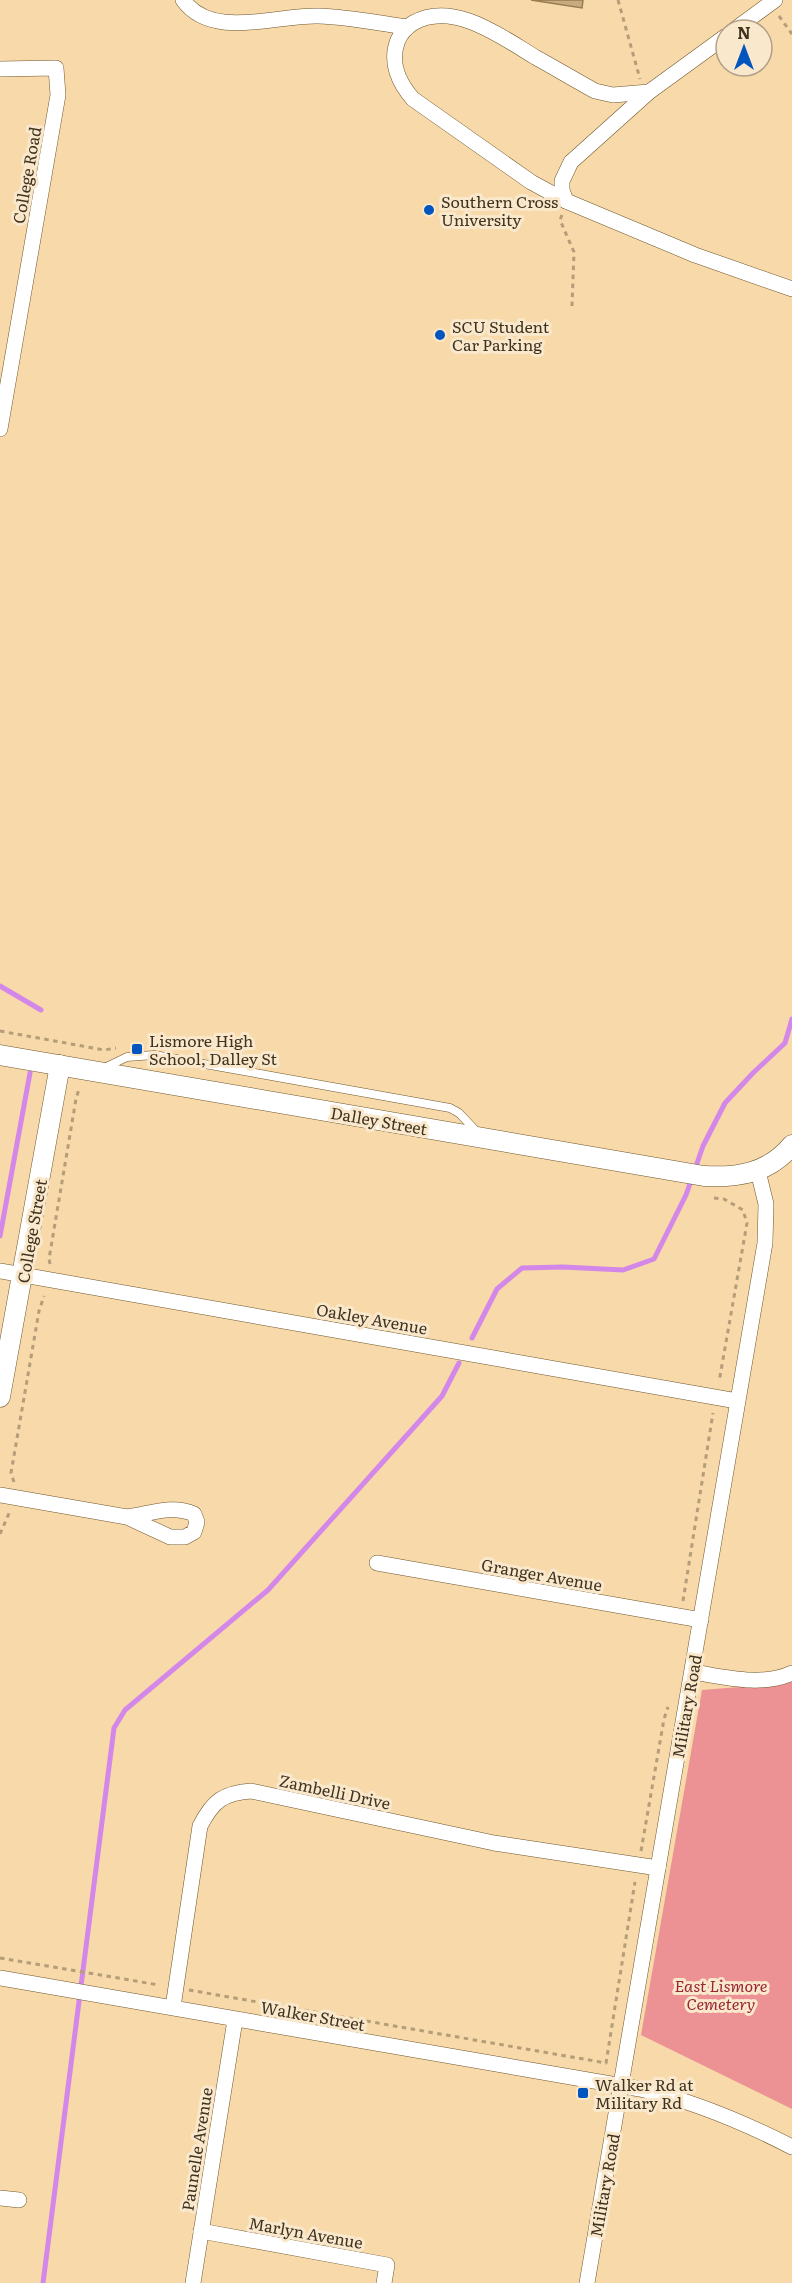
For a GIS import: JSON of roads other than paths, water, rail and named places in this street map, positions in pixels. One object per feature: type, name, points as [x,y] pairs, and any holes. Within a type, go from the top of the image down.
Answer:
[{"type":"street","points":[[183,0],[208,19],[237,23],[316,16],[406,27]]},
{"type":"street","points":[[750,18],[775,0]]},
{"type":"street","points":[[649,92],[613,95],[596,91],[489,29],[471,22],[434,15],[420,19],[406,27],[398,39],[395,54],[401,85],[412,99],[531,182],[566,201],[695,255],[792,289]]},
{"type":"street","points":[[566,201],[562,181],[571,162],[649,92],[714,45]]},
{"type":"street","name":"College Road","points":[[0,69],[56,68],[57,95],[6,358],[0,429]]},
{"type":"street","name":"Dalley Street","points":[[0,1055],[704,1176],[741,1175],[758,1171]]},
{"type":"street","name":"College Street","points":[[0,1397],[60,1065]]},
{"type":"street","points":[[758,1171],[772,1164],[792,1145]]},
{"type":"street","name":"Military Road","points":[[587,2283],[765,1243],[766,1204],[758,1171]]},
{"type":"street","name":"Oakley Avenue","points":[[0,1272],[737,1401]]},
{"type":"street","points":[[0,1495],[127,1517]]},
{"type":"street","name":"Granger Avenue","points":[[377,1563],[701,1620]]},
{"type":"street","points":[[693,1672],[749,1680],[768,1679],[792,1673]]},
{"type":"street","name":"Zambelli Drive","points":[[172,2007],[200,1826],[209,1809],[221,1798],[235,1792],[251,1791],[494,1843],[658,1868]]},
{"type":"street","name":"Walker Street","points":[[0,1978],[664,2094],[724,2115],[792,2147]]},
{"type":"street","name":"Paunelle Avenue","points":[[193,2283],[235,2020]]},
{"type":"street","points":[[0,2198],[19,2200]]},
{"type":"street","name":"Marlyn Avenue","points":[[201,2231],[387,2265],[384,2283]]},
{"type":"waterway","points":[[0,986],[41,1010]]},
{"type":"waterway","points":[[472,1338],[497,1289],[522,1268],[563,1267],[623,1270],[654,1259],[686,1195],[703,1146],[725,1103],[785,1043],[792,1019]]},
{"type":"waterway","points":[[0,1236],[30,1073]]},
{"type":"waterway","points":[[43,2283],[114,1728],[125,1710],[268,1590],[442,1396],[459,1363]]},
{"type":"place","name":"Southern Cross University","points":[[429,210]]},
{"type":"place","name":"SCU Student Car Parking","points":[[440,335]]},
{"type":"place","name":"Lismore High School, Dalley St","points":[[137,1049]]},
{"type":"place","name":"Walker Rd at Military Rd","points":[[583,2093]]},
{"type":"park label","name":"East Lismore Cemetery","points":[[721,1994]]}]
